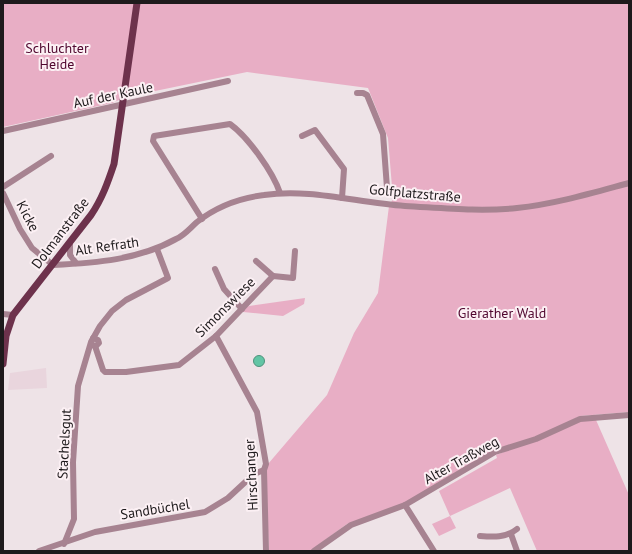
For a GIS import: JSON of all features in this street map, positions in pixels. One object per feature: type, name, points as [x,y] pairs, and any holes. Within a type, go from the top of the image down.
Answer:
[{"type":"main road","name":"Dolmanstraße","points":[[3,364],[6,336],[13,315],[96,209],[108,183],[114,164],[137,3]]},
{"type":"street","name":"Auf der Kaule","points":[[3,131],[228,81]]},
{"type":"street","points":[[357,93],[363,93],[367,96],[383,134],[387,188]]},
{"type":"street","points":[[202,218],[153,140],[154,136],[230,124],[252,147],[276,180],[280,193]]},
{"type":"street","points":[[302,136],[315,130],[342,165],[345,173],[342,198]]},
{"type":"street","points":[[3,187],[51,156]]},
{"type":"street","name":"Golfplatzstraße","points":[[202,218],[228,204],[249,198],[280,193],[342,198],[404,206],[502,209],[556,202],[629,183]]},
{"type":"street","name":"Kicke","points":[[3,193],[22,232],[32,248],[53,265]]},
{"type":"street","name":"Alt Refrath","points":[[53,265],[131,257],[157,249],[178,238],[202,218]]},
{"type":"street","points":[[70,243],[70,255],[76,263]]},
{"type":"street","name":"Stachelsgut","points":[[64,544],[74,519],[73,462],[78,386],[93,345],[93,338],[112,311],[126,300],[168,278],[157,249]]},
{"type":"street","name":"Simonswiese","points":[[256,261],[273,276],[293,278],[295,251]]},
{"type":"street","points":[[215,268],[224,289],[242,309]]},
{"type":"street","name":"Simonswiese","points":[[93,345],[102,370],[105,372],[126,372],[179,365],[216,336],[273,276]]},
{"type":"street","points":[[3,314],[13,315]]},
{"type":"street","name":"Hirschanger","points":[[216,336],[257,412],[265,456],[266,551]]},
{"type":"street","name":"Alter Traßweg","points":[[314,551],[351,525],[405,505],[495,452],[543,436],[580,419],[629,414]]},
{"type":"street","name":"Sandbüchel","points":[[39,551],[54,549],[96,532],[205,512],[228,498],[254,474],[264,470]]},
{"type":"street","points":[[405,505],[434,551]]},
{"type":"street","points":[[480,536],[496,537],[511,534],[517,529]]},
{"type":"street","points":[[511,534],[517,551]]},
{"type":"shaded area","points":[[259,355],[263,357],[265,361],[263,365],[259,367],[255,365],[253,361],[255,357]]},
{"type":"shaded area","points":[[46,368],[47,388],[8,390],[10,373]]},
{"type":"green space","name":"Gierather Wald","points":[[3,3],[629,3],[629,412],[580,416],[539,437],[495,449],[410,501],[347,524],[310,551],[269,551],[265,471],[268,464],[327,395],[354,333],[378,293],[389,206],[393,199],[388,138],[368,88],[247,72],[126,97],[112,103],[3,127]]},
{"type":"green space","points":[[305,298],[304,304],[283,316],[243,312],[242,310],[249,306]]},
{"type":"green space","points":[[596,420],[629,495],[629,551],[537,551],[510,488],[450,516],[439,491],[497,458],[496,455],[581,421]]},
{"type":"green space","points":[[450,516],[456,528],[439,536],[432,524]]},
{"type":"park label","name":"Schluchter Heide","points":[[57,56]]}]
